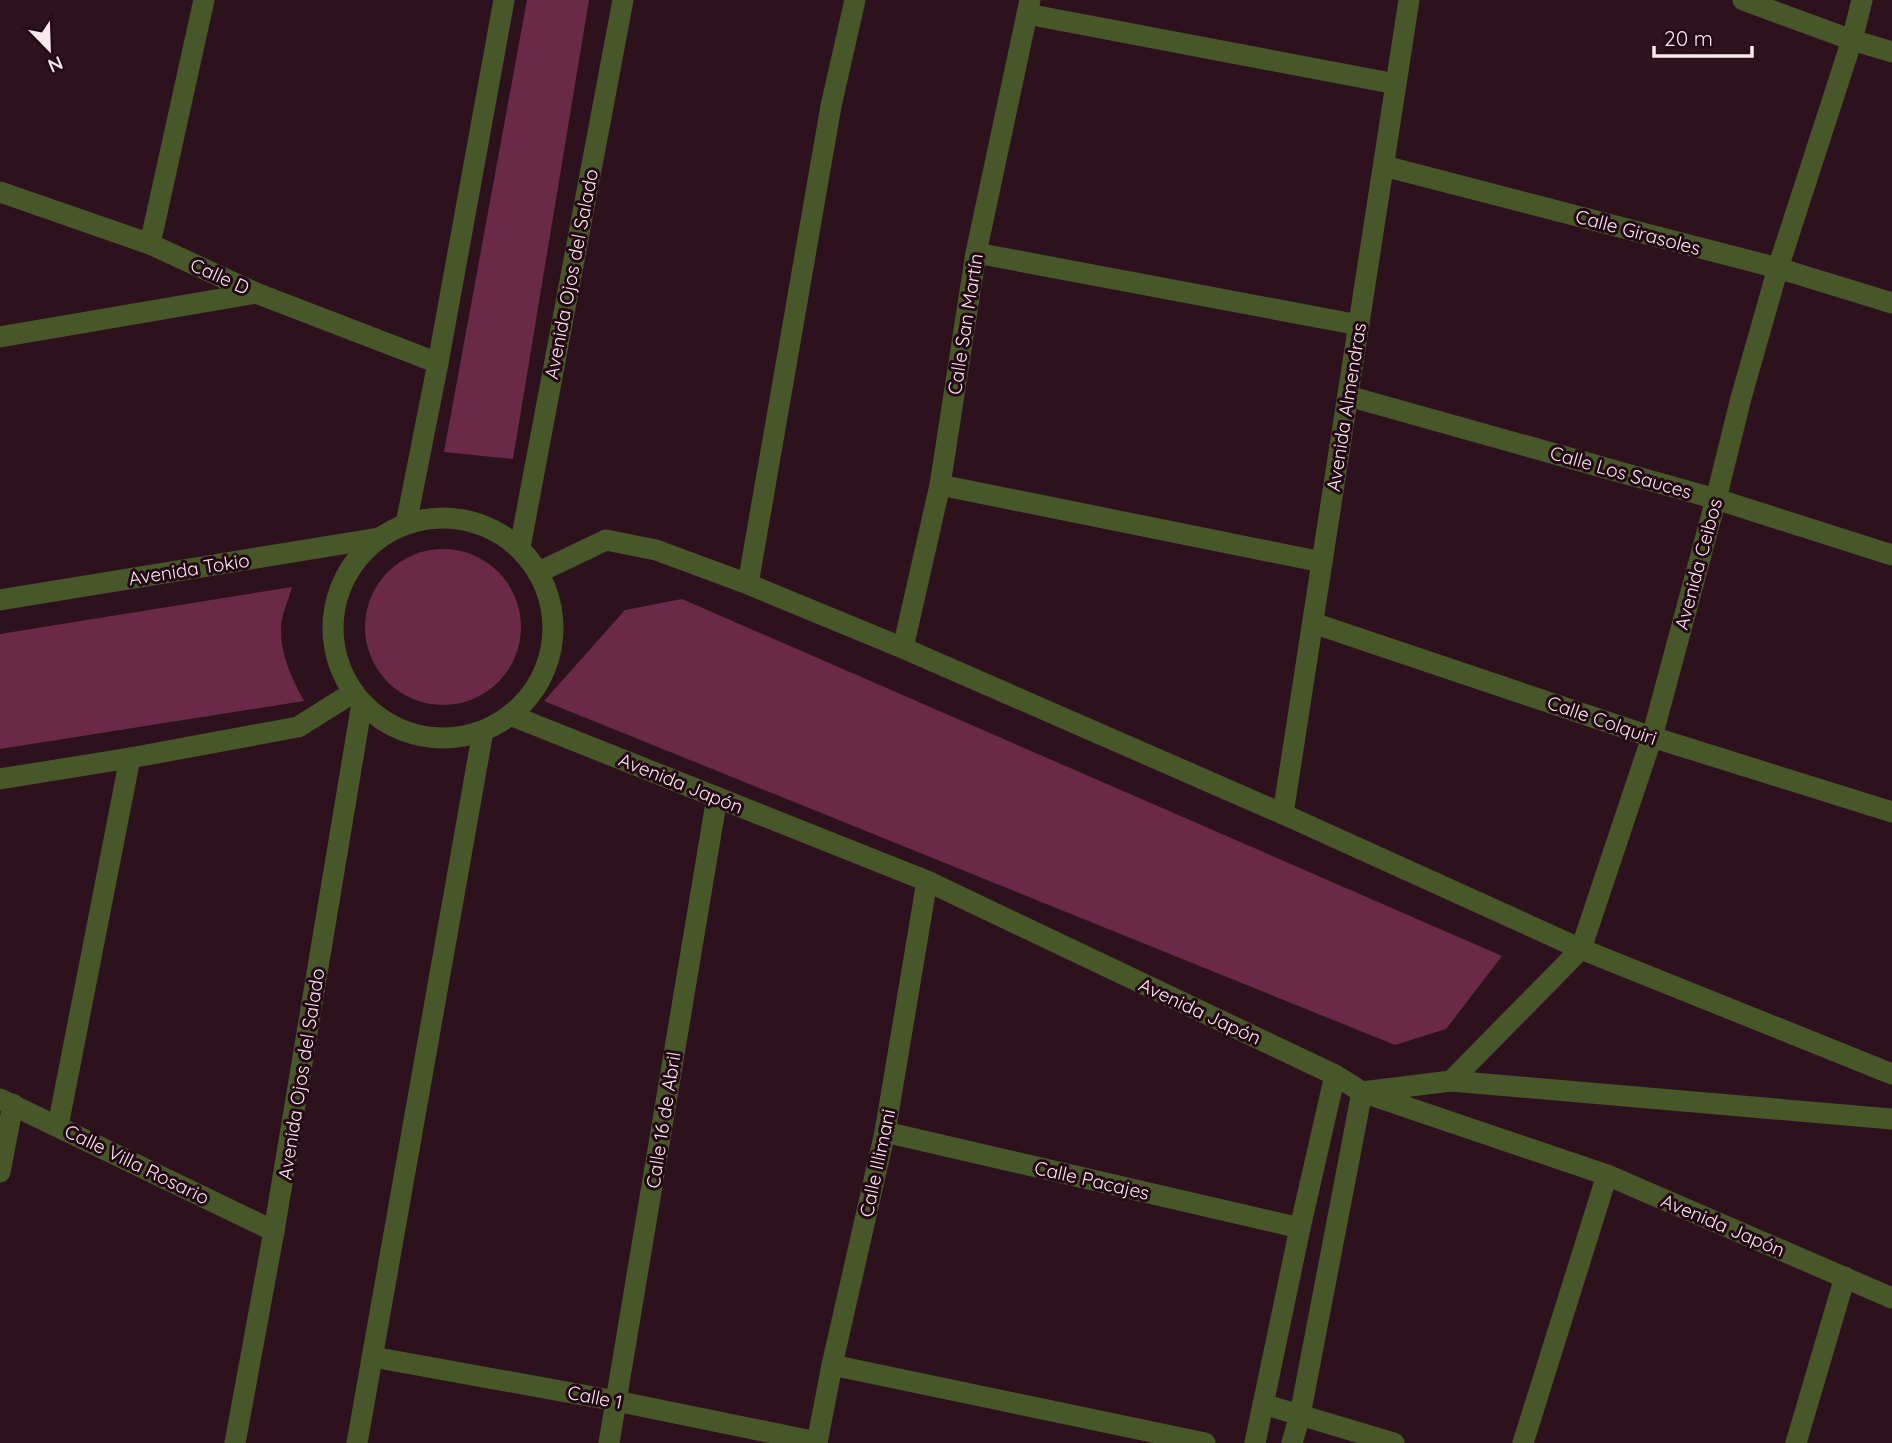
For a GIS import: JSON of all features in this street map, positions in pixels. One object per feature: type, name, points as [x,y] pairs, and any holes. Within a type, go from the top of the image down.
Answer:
[{"type":"street","points":[[150,244],[204,0]]},
{"type":"street","points":[[406,524],[504,0]]},
{"type":"street","name":"Avenida Ojos del Salado","points":[[520,547],[623,0]]},
{"type":"street","points":[[748,584],[831,106],[855,0]]},
{"type":"street","name":"Avenida Almendras","points":[[1283,814],[1409,0]]},
{"type":"street","points":[[1743,0],[1892,52]]},
{"type":"street","name":"Avenida Ceibos","points":[[1451,1081],[1581,949],[1652,737],[1778,268],[1852,40],[1862,0]]},
{"type":"street","points":[[1029,7],[1396,84]]},
{"type":"street","name":"Calle San Martín","points":[[903,648],[940,485],[976,253],[1029,7]]},
{"type":"street","name":"Calle Girasoles","points":[[1384,166],[1778,268],[1892,303]]},
{"type":"street","name":"Calle D","points":[[0,192],[150,244],[257,293],[438,363]]},
{"type":"street","points":[[976,253],[1359,325]]},
{"type":"street","points":[[0,337],[257,293]]},
{"type":"street","name":"Calle Los Sauces","points":[[1348,396],[1716,499],[1892,555]]},
{"type":"street","points":[[940,485],[1322,562]]},
{"type":"street","points":[[436,517],[466,519],[495,530],[520,547],[540,572],[551,602],[554,633],[548,665],[533,693],[510,715],[483,731],[457,737],[431,737],[405,732],[382,720],[358,698],[344,678],[334,648],[333,617],[340,587],[356,560],[379,538],[406,524],[436,517]]},
{"type":"street","name":"Avenida Tokio","points":[[0,600],[379,538]]},
{"type":"street","points":[[540,572],[606,540],[656,550],[748,584],[903,648],[1283,814],[1581,949],[1892,1074]]},
{"type":"street","name":"Calle Colquiri","points":[[1313,623],[1652,737],[1892,812]]},
{"type":"street","points":[[0,779],[298,727],[358,698]]},
{"type":"street","name":"Avenida Ojos del Salado","points":[[234,1443],[274,1231],[358,698]]},
{"type":"street","name":"Avenida Japón","points":[[510,715],[927,881],[1335,1075],[1362,1092],[1607,1175],[1892,1298]]},
{"type":"street","points":[[357,1443],[483,731]]},
{"type":"street","points":[[58,1126],[130,758]]},
{"type":"street","name":"Calle 16 de Abril","points":[[609,1443],[717,797]]},
{"type":"street","name":"Calle Illimani","points":[[817,1443],[885,1132],[927,881]]},
{"type":"street","points":[[1262,1441],[1263,1405],[1335,1075]]},
{"type":"street","points":[[1292,1443],[1300,1415],[1362,1092],[1451,1081],[1892,1119]]},
{"type":"street","points":[[0,1172],[6,1101]]},
{"type":"street","name":"Calle Villa Rosario","points":[[6,1101],[274,1231]]},
{"type":"street","name":"Calle Pacajes","points":[[885,1132],[1300,1228]]},
{"type":"street","points":[[1523,1443],[1607,1175]]},
{"type":"street","points":[[1796,1443],[1844,1278]]},
{"type":"street","name":"Calle 1","points":[[373,1357],[616,1401],[817,1443]]},
{"type":"street","points":[[832,1365],[1205,1443]]},
{"type":"street","points":[[1263,1405],[1394,1443]]},
{"type":"shaded area","points":[[527,0],[589,0],[513,459],[444,452]]},
{"type":"shaded area","points":[[443,549],[473,555],[498,572],[515,597],[521,627],[515,657],[498,682],[473,699],[443,705],[413,699],[388,682],[371,657],[365,627],[371,597],[388,572],[413,555]]},
{"type":"shaded area","points":[[292,587],[281,626],[282,646],[287,665],[304,701],[0,749],[0,634]]},
{"type":"shaded area","points":[[682,599],[1502,956],[1446,1029],[1395,1045],[544,701],[625,610]]}]
